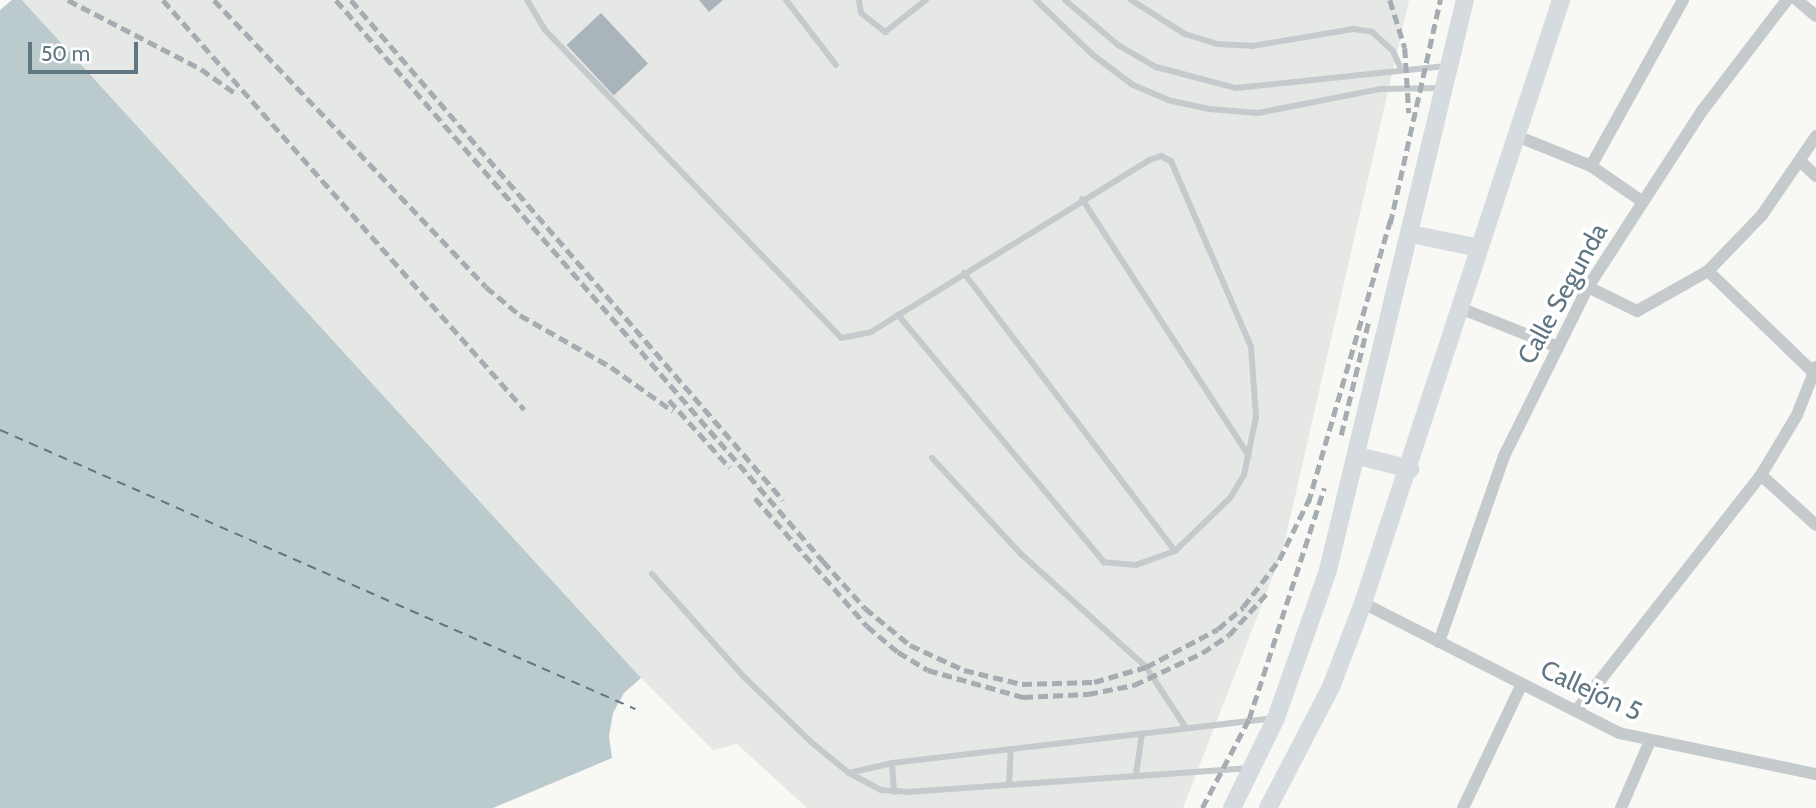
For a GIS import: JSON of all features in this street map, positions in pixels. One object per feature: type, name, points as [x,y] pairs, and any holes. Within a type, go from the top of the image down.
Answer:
[{"type":"main road","points":[[1232,808],[1254,768],[1276,718],[1328,570],[1359,456],[1442,88],[1465,0]]},
{"type":"main road","points":[[1268,808],[1331,687],[1363,603],[1410,469],[1561,0]]},
{"type":"main road","points":[[1411,234],[1479,248]]},
{"type":"main road","points":[[1359,456],[1410,469]]},
{"type":"street","points":[[1591,166],[1683,0]]},
{"type":"street","name":"Calle Segunda","points":[[1439,642],[1504,456],[1588,287],[1702,111],[1787,0]]},
{"type":"street","points":[[1797,0],[1816,16]]},
{"type":"street","points":[[1588,287],[1637,312],[1708,271],[1762,215],[1816,136]]},
{"type":"street","points":[[1519,137],[1591,166],[1643,201]]},
{"type":"street","points":[[1800,162],[1816,176]]},
{"type":"street","points":[[1576,711],[1761,475],[1797,415],[1815,371],[1708,271]]},
{"type":"street","points":[[1460,308],[1558,347]]},
{"type":"street","points":[[1761,475],[1816,524]]},
{"type":"street","name":"Callejón 5","points":[[1363,603],[1619,733],[1816,774]]},
{"type":"street","points":[[1462,808],[1521,684]]},
{"type":"street","points":[[1621,808],[1650,741]]},
{"type":"lane","points":[[527,0],[545,30],[841,338],[855,338],[898,315],[1082,199],[1161,156],[1177,171],[1251,347],[1258,391],[1249,456],[1231,497],[1175,551],[1136,565],[1104,562],[898,315]]},
{"type":"lane","points":[[786,0],[836,65]]},
{"type":"lane","points":[[859,0],[861,13],[885,32],[923,1]]},
{"type":"lane","points":[[1036,0],[1084,47],[1133,85],[1168,100],[1209,109],[1258,113],[1380,89],[1442,88]]},
{"type":"lane","points":[[1065,0],[1118,45],[1156,67],[1236,88],[1288,86],[1400,67],[1448,66]]},
{"type":"lane","points":[[1131,0],[1185,34],[1217,44],[1252,46],[1354,29],[1372,32],[1393,51],[1400,67]]},
{"type":"lane","points":[[1082,199],[1249,456]]},
{"type":"lane","points":[[964,273],[1175,551]]},
{"type":"lane","points":[[932,458],[1021,554],[1146,667],[1186,728]]},
{"type":"lane","points":[[652,574],[744,677],[849,773],[869,785],[894,792],[1254,768]]},
{"type":"lane","points":[[849,773],[892,763],[1276,718]]},
{"type":"lane","points":[[1136,774],[1142,734]]},
{"type":"lane","points":[[1009,783],[1011,749]]},
{"type":"lane","points":[[892,763],[894,792]]},
{"type":"shaded area","points":[[12,0],[22,0],[641,678],[624,693],[613,713],[609,736],[612,758],[493,808],[0,808],[0,10]]},
{"type":"shaded area","points":[[22,0],[1409,0],[1282,553],[1183,808],[807,808],[737,744],[713,750],[641,678]]},
{"type":"building","points":[[699,0],[723,0],[709,12]]},
{"type":"building","points":[[601,13],[648,63],[614,96],[567,45]]},
{"type":"ferry route","points":[[0,430],[635,709]]},
{"type":"railway","points":[[68,0],[201,69],[238,95]]},
{"type":"railway","points":[[163,0],[524,409]]},
{"type":"railway","points":[[214,0],[486,287],[520,315],[611,367],[673,411]]},
{"type":"railway","points":[[336,0],[823,561],[865,608],[910,645],[964,670],[1022,684],[1094,682],[1146,667],[1218,629],[1243,607],[1279,560],[1311,495]]},
{"type":"railway","points":[[351,0],[783,500]]},
{"type":"railway","points":[[1390,0],[1405,48],[1409,113]]},
{"type":"railway","points":[[1390,224],[1440,0]]},
{"type":"railway","points":[[1308,503],[1392,214]]},
{"type":"railway","points":[[1341,435],[1369,319]]},
{"type":"railway","points":[[669,400],[730,468]]},
{"type":"railway","points":[[1202,808],[1249,719],[1324,488]]},
{"type":"railway","points":[[755,498],[867,626],[898,652],[928,670],[1023,697],[1088,694],[1134,685],[1202,653],[1229,635],[1268,592]]}]
